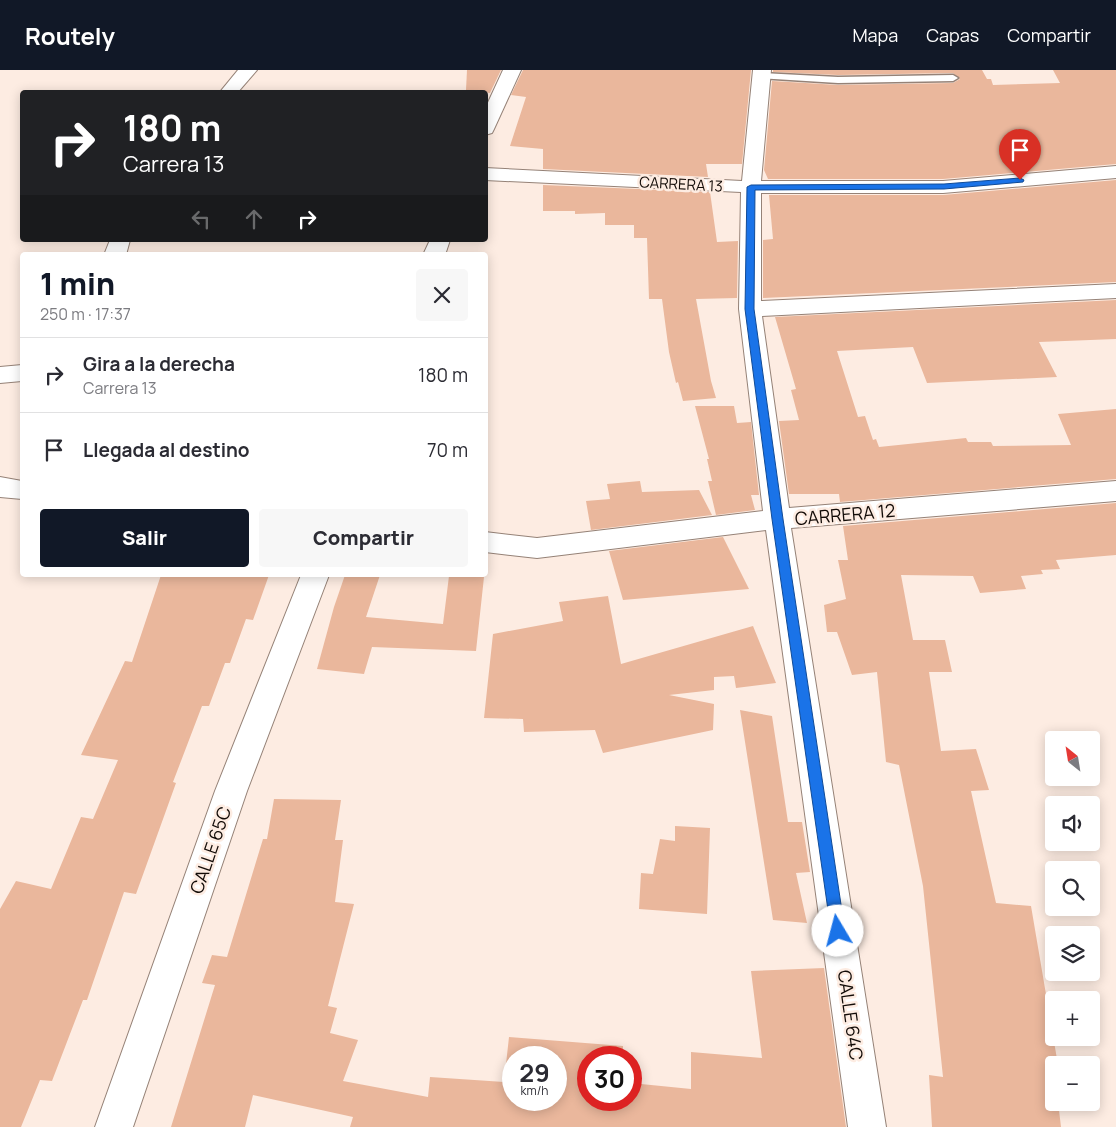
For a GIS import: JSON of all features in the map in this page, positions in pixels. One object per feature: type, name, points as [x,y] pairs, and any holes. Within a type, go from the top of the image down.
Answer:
[{"type":"street","points":[[231,90],[248,70]]},
{"type":"street","points":[[488,122],[512,70]]},
{"type":"street","name":"CALLE 64C","points":[[762,73],[751,187],[750,309],[777,519],[867,1127]]},
{"type":"street","name":"CARRERA 13","points":[[488,174],[751,187],[944,187],[1116,172]]},
{"type":"street","points":[[750,309],[1116,291]]},
{"type":"street","points":[[0,376],[20,374]]},
{"type":"street","points":[[0,487],[20,490]]},
{"type":"street","name":"CARRERA 12","points":[[488,542],[537,548],[777,519],[1116,491]]},
{"type":"street","name":"CALLE 65C","points":[[114,1127],[231,792],[314,577]]},
{"type":"lane","points":[[762,73],[838,80],[953,78]]},
{"type":"building","points":[[467,70],[501,70],[490,93],[488,93],[488,90],[466,90]]},
{"type":"building","points":[[523,70],[751,70],[742,164],[706,164],[708,177],[543,169],[543,149],[510,146],[526,97],[511,95]]},
{"type":"building","points":[[773,70],[982,70],[987,79],[991,79],[993,85],[1060,83],[1053,70],[1116,70],[1116,164],[943,179],[768,179],[764,170],[772,81],[838,85],[953,83],[960,79],[953,73],[838,75],[773,72]]},
{"type":"building","points":[[1116,180],[1116,282],[763,298],[763,240],[773,239],[769,195],[943,195]]},
{"type":"building","points":[[543,185],[710,192],[717,242],[738,241],[737,298],[696,299],[711,381],[716,398],[683,401],[678,382],[676,383],[669,352],[662,299],[649,299],[647,238],[634,238],[634,225],[605,225],[605,213],[575,214],[575,211],[543,211]]},
{"type":"building","points":[[1116,300],[1116,339],[1039,342],[1057,377],[927,383],[913,347],[837,351],[858,417],[865,416],[873,440],[876,439],[879,447],[966,438],[968,442],[991,442],[993,446],[1071,445],[1058,414],[1116,409],[1116,479],[840,502],[839,494],[789,494],[779,421],[799,420],[791,390],[796,389],[775,317]]},
{"type":"building","points":[[695,406],[734,406],[737,423],[751,422],[759,495],[751,495],[755,510],[716,515],[708,481],[712,481],[707,459],[709,459]]},
{"type":"building","points":[[640,481],[642,492],[699,490],[712,515],[591,530],[586,501],[610,499],[607,484]]},
{"type":"building","points":[[1116,503],[1116,555],[1056,560],[1060,569],[1041,570],[1043,574],[1021,576],[1026,589],[980,593],[973,576],[901,575],[913,640],[945,640],[952,672],[929,672],[941,751],[976,749],[989,790],[971,791],[996,903],[1031,906],[1045,991],[1045,1046],[1055,1046],[1056,1056],[1045,1056],[1045,1111],[1059,1111],[1061,1127],[932,1127],[929,1075],[943,1077],[923,886],[899,765],[886,762],[877,672],[852,675],[837,632],[827,632],[824,605],[846,599],[838,560],[848,560],[843,526]]},
{"type":"building","points":[[723,537],[749,589],[623,600],[609,551]]},
{"type":"building","points":[[160,577],[268,577],[253,620],[246,619],[230,663],[225,663],[209,706],[202,706],[173,782],[176,783],[136,894],[124,892],[87,1000],[83,1000],[52,1081],[40,1080],[21,1127],[0,1127],[0,909],[16,881],[51,889],[81,817],[93,819],[118,760],[81,755],[125,661],[132,662]]},
{"type":"building","points":[[344,577],[379,577],[366,617],[443,624],[449,577],[484,577],[476,651],[372,647],[364,674],[317,669]]},
{"type":"building","points":[[608,596],[621,664],[753,626],[776,683],[736,688],[734,676],[714,677],[714,690],[669,695],[714,704],[713,730],[603,753],[595,730],[524,732],[523,719],[484,718],[493,634],[563,621],[559,602]]},
{"type":"building","points":[[740,710],[772,716],[788,822],[802,822],[810,872],[796,873],[807,923],[773,920]]},
{"type":"building","points":[[274,799],[341,800],[335,840],[343,840],[335,902],[354,904],[328,1006],[337,1008],[330,1033],[358,1040],[343,1081],[428,1097],[430,1077],[502,1082],[502,1111],[567,1111],[567,1046],[508,1046],[509,1037],[623,1046],[577,1046],[577,1111],[642,1111],[642,1084],[691,1089],[691,1052],[762,1058],[751,971],[824,968],[846,1127],[350,1127],[353,1117],[253,1095],[245,1127],[171,1127],[215,985],[202,983],[212,955],[227,957],[263,839],[267,839]]},
{"type":"building","points":[[675,826],[710,828],[707,914],[639,909],[641,873],[653,874],[660,839],[675,841]]},
{"type":"route","points":[[838,931],[777,519],[750,309],[751,187],[944,187],[1020,180]]}]
